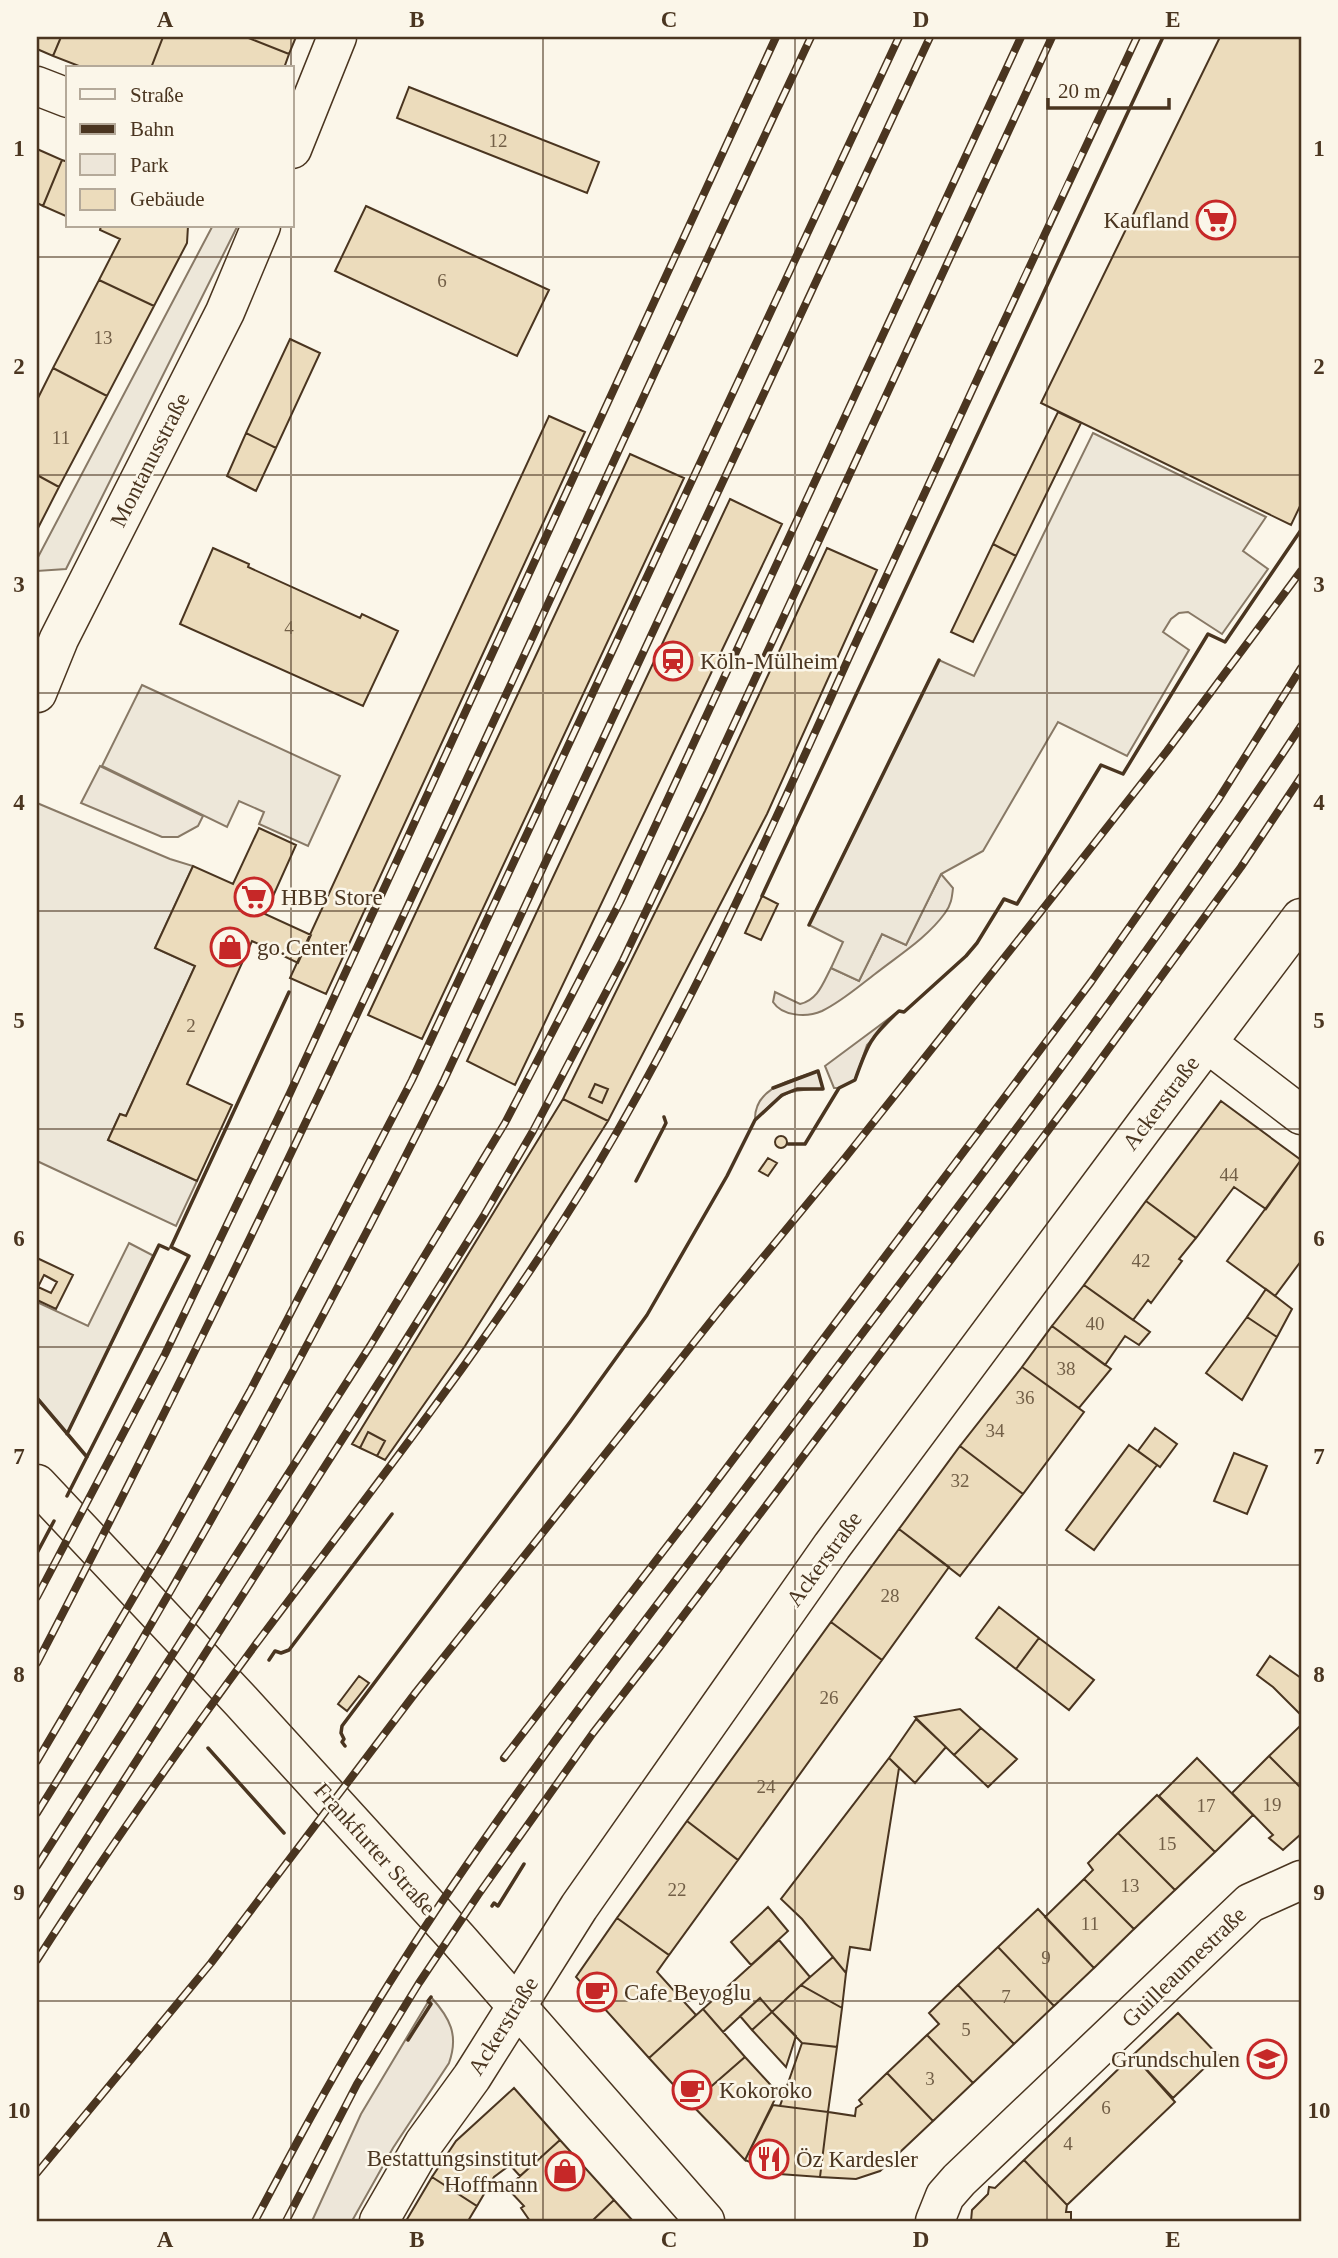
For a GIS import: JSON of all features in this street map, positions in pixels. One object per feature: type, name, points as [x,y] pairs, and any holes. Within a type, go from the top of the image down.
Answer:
[{"type":"street","points":[[294,144],[337,37]]},
{"type":"street","points":[[37,86],[66,97]]},
{"type":"street","name":"Montanusstraße","points":[[37,693],[48,633],[225,312],[260,228]]},
{"type":"street","name":"Ackerstraße","points":[[379,2221],[424,2143],[472,2077],[579,1907],[832,1546],[1301,918]]},
{"type":"street","points":[[1207,1043],[1301,1115]]},
{"type":"street","name":"Frankfurter Straße","points":[[37,1484],[241,1701],[516,2006],[705,2221]]},
{"type":"street","name":"Guilleaumestraße","points":[[935,2221],[945,2196],[959,2179],[1250,1903],[1301,1880]]},
{"type":"green space","points":[[100,766],[203,816],[198,826],[178,837],[162,837],[81,803]]},
{"type":"green space","points":[[941,874],[953,888],[949,907],[938,922],[843,999],[809,1015],[788,1013],[773,1002],[775,992],[800,1004],[806,1002],[819,990],[831,968],[859,981],[882,934],[906,945]]},
{"type":"green space","points":[[899,1011],[867,1045],[855,1080],[834,1088],[825,1066]]},
{"type":"green space","points":[[818,1071],[823,1089],[800,1090],[784,1095],[755,1120],[756,1109],[768,1092],[776,1086]]},
{"type":"green space","points":[[431,1997],[451,2027],[453,2044],[449,2063],[393,2148],[352,2221],[312,2221],[361,2114]]},
{"type":"shaded area","points":[[211,228],[236,228],[66,569],[37,571],[37,559]]},
{"type":"shaded area","points":[[1093,433],[1266,517],[1243,551],[1268,569],[1222,634],[1188,612],[1179,613],[1171,619],[1163,632],[1189,650],[1127,756],[1058,722],[983,851],[941,874],[906,945],[882,934],[859,981],[831,968],[843,942],[809,925],[939,660],[974,676]]},
{"type":"shaded area","points":[[142,685],[340,776],[308,846],[259,824],[264,812],[239,801],[227,827],[102,766]]},
{"type":"shaded area","points":[[37,803],[170,859],[193,866],[155,948],[195,966],[126,1116],[120,1114],[108,1140],[197,1181],[176,1226],[37,1161]]},
{"type":"shaded area","points":[[129,1243],[154,1256],[67,1434],[37,1398],[37,1302],[88,1326]]},
{"type":"building","points":[[37,37],[61,37],[53,56],[37,49]]},
{"type":"building","points":[[61,37],[163,37],[152,66],[79,66],[53,56]]},
{"type":"building","points":[[163,37],[246,37],[289,54],[285,66],[152,66]]},
{"type":"building","points":[[246,37],[296,37],[289,54]]},
{"type":"building","name":"Kaufland","points":[[1220,37],[1301,37],[1301,504],[1291,525],[1041,403]]},
{"type":"building","points":[[409,87],[599,162],[587,193],[397,118]]},
{"type":"building","points":[[37,149],[62,160],[43,206],[37,203]]},
{"type":"building","points":[[62,160],[66,161],[66,216],[43,206]]},
{"type":"building","points":[[366,206],[549,290],[517,356],[335,271]]},
{"type":"building","points":[[188,228],[187,243],[154,306],[99,280],[120,239],[100,230]]},
{"type":"building","points":[[99,280],[154,306],[107,396],[53,368]]},
{"type":"building","points":[[290,339],[320,353],[276,448],[246,433]]},
{"type":"building","points":[[53,368],[107,396],[59,487],[37,475],[37,400]]},
{"type":"building","points":[[1058,412],[1081,423],[1016,556],[993,544]]},
{"type":"building","points":[[549,416],[585,432],[326,994],[290,978]]},
{"type":"building","points":[[246,433],[276,448],[256,491],[227,476]]},
{"type":"building","points":[[630,454],[684,478],[422,1039],[368,1015]]},
{"type":"building","points":[[37,475],[59,487],[37,530]]},
{"type":"building","points":[[730,499],[782,524],[515,1085],[467,1061]]},
{"type":"building","points":[[993,544],[1016,556],[973,642],[951,632]]},
{"type":"building","points":[[213,548],[249,564],[248,567],[360,618],[362,614],[398,631],[363,706],[180,624]]},
{"type":"building","points":[[827,548],[877,570],[767,814],[608,1121],[563,1099],[705,811]],"holes":[[[595,1084],[608,1089],[602,1103],[589,1097]]]},
{"type":"building","points":[[259,828],[296,845],[265,914],[311,935],[298,963],[252,941],[187,1084],[232,1105],[197,1181],[108,1140],[120,1114],[126,1116],[195,966],[155,948],[193,866],[233,884]]},
{"type":"building","points":[[762,896],[778,904],[761,940],[745,933]]},
{"type":"building","points":[[595,1084],[608,1089],[602,1103],[589,1097]]},
{"type":"building","points":[[563,1099],[608,1121],[465,1346],[385,1460],[377,1456],[385,1441],[368,1432],[360,1448],[352,1444]]},
{"type":"building","points":[[1221,1101],[1301,1160],[1266,1209],[1234,1187],[1196,1238],[1146,1201]]},
{"type":"building","points":[[781,1136],[787,1142],[781,1148],[775,1142]]},
{"type":"building","points":[[768,1158],[777,1163],[768,1176],[759,1171]]},
{"type":"building","points":[[1301,1160],[1301,1261],[1275,1296],[1227,1261]]},
{"type":"building","points":[[1146,1201],[1196,1238],[1151,1303],[1148,1300],[1133,1320],[1084,1285]]},
{"type":"building","points":[[37,1258],[73,1275],[56,1309],[37,1300]]},
{"type":"building","points":[[44,1275],[57,1282],[51,1293],[38,1287]]},
{"type":"building","points":[[1084,1285],[1150,1332],[1139,1345],[1125,1336],[1105,1365],[1052,1326]]},
{"type":"building","points":[[1266,1289],[1292,1309],[1277,1337],[1247,1317]]},
{"type":"building","points":[[1247,1317],[1277,1337],[1242,1400],[1206,1373]]},
{"type":"building","points":[[1052,1326],[1111,1369],[1079,1408],[1022,1367]]},
{"type":"building","points":[[1022,1367],[1084,1412],[1023,1494],[960,1446]]},
{"type":"building","points":[[1155,1428],[1177,1444],[1160,1467],[1138,1451]]},
{"type":"building","points":[[368,1432],[385,1441],[377,1456],[360,1448]]},
{"type":"building","points":[[1129,1445],[1157,1465],[1094,1550],[1066,1530]]},
{"type":"building","points":[[960,1446],[1023,1494],[960,1576],[899,1529]]},
{"type":"building","points":[[1234,1453],[1267,1466],[1247,1514],[1214,1501]]},
{"type":"building","points":[[899,1529],[949,1567],[882,1660],[831,1622]]},
{"type":"building","points":[[999,1607],[1039,1638],[1016,1669],[976,1638]]},
{"type":"building","points":[[831,1622],[882,1660],[738,1860],[687,1821]]},
{"type":"building","points":[[1039,1638],[1094,1680],[1069,1710],[1016,1669]]},
{"type":"building","points":[[1270,1656],[1301,1678],[1301,1715],[1257,1675]]},
{"type":"building","points":[[359,1676],[369,1683],[347,1711],[338,1704]]},
{"type":"building","points":[[960,1709],[981,1728],[954,1755],[915,1717]]},
{"type":"building","points":[[916,1719],[946,1747],[915,1783],[889,1758]]},
{"type":"building","points":[[1301,1725],[1301,1788],[1269,1756]]},
{"type":"building","points":[[981,1728],[1017,1759],[988,1787],[954,1755]]},
{"type":"building","points":[[1269,1756],[1301,1788],[1301,1834],[1283,1850],[1269,1838],[1273,1835],[1232,1793]]},
{"type":"building","points":[[889,1758],[899,1768],[870,1950],[850,1947],[846,1973],[802,1919],[781,1899]]},
{"type":"building","points":[[1197,1758],[1253,1815],[1215,1852],[1159,1796]]},
{"type":"building","points":[[1157,1795],[1215,1852],[1175,1890],[1118,1833]]},
{"type":"building","points":[[687,1821],[738,1860],[669,1955],[617,1918]]},
{"type":"building","points":[[1118,1833],[1175,1890],[1134,1929],[1084,1879],[1093,1870],[1088,1863]]},
{"type":"building","points":[[1084,1879],[1134,1929],[1094,1968],[1045,1917]]},
{"type":"building","points":[[768,1907],[788,1931],[751,1965],[731,1942]]},
{"type":"building","points":[[1038,1909],[1094,1968],[1054,2006],[998,1947]]},
{"type":"building","points":[[617,1918],[669,1955],[657,1972],[696,2015],[649,2058],[576,1977]]},
{"type":"building","points":[[779,1940],[810,1977],[772,2012],[760,1998],[723,2032],[703,2009]]},
{"type":"building","points":[[998,1947],[1054,2006],[1014,2044],[958,1985]]},
{"type":"building","points":[[833,1957],[846,1973],[842,2008],[801,1985]]},
{"type":"building","points":[[801,1985],[842,2008],[837,2047],[802,2043],[772,2012]]},
{"type":"building","points":[[958,1985],[1014,2044],[973,2083],[927,2035],[939,2024],[929,2013]]},
{"type":"building","points":[[760,1998],[772,2012],[752,2030],[740,2016]]},
{"type":"building","points":[[703,2009],[745,2057],[691,2104],[649,2058]]},
{"type":"building","points":[[772,2012],[796,2036],[786,2067],[752,2030]]},
{"type":"building","points":[[1178,2013],[1218,2055],[1173,2098],[1133,2055]]},
{"type":"building","points":[[927,2035],[973,2083],[933,2121],[887,2073]]},
{"type":"building","points":[[802,2043],[837,2047],[828,2112],[780,2106]]},
{"type":"building","points":[[1133,2055],[1175,2102],[1067,2205],[1024,2160]]},
{"type":"building","points":[[745,2057],[778,2093],[745,2160],[691,2104]]},
{"type":"building","points":[[887,2073],[933,2121],[880,2171],[856,2179],[820,2177],[828,2112],[855,2116],[856,2108],[862,2104],[859,2100]]},
{"type":"building","points":[[514,2088],[560,2140],[520,2176],[510,2165],[494,2177],[477,2206],[432,2177],[456,2141]]},
{"type":"building","points":[[773,2105],[828,2112],[820,2177],[779,2174],[745,2160]]},
{"type":"building","points":[[560,2140],[614,2200],[592,2221],[530,2221],[521,2208],[524,2206],[507,2188]]},
{"type":"building","points":[[1024,2160],[1067,2205],[1066,2212],[1071,2212],[1071,2221],[971,2221],[972,2210],[988,2194],[989,2187],[995,2188]]},
{"type":"building","points":[[432,2177],[477,2206],[468,2221],[406,2221]]},
{"type":"building","points":[[614,2200],[633,2221],[592,2221]]},
{"type":"railway","points":[[37,1597],[165,1354],[290,1093],[776,37]]},
{"type":"railway","points":[[37,1663],[140,1462],[337,1057],[811,37]]},
{"type":"railway","points":[[37,1761],[165,1544],[250,1391],[412,1080],[899,37]]},
{"type":"railway","points":[[37,1813],[145,1634],[249,1452],[444,1080],[930,37]]},
{"type":"railway","points":[[37,1866],[370,1346],[505,1123],[620,902],[1021,37]]},
{"type":"railway","points":[[37,1916],[395,1357],[483,1217],[533,1131],[623,960],[1052,37]]},
{"type":"railway","points":[[37,1960],[197,1725],[431,1411],[517,1290],[558,1229],[633,1104],[699,978],[761,850],[1137,37]]},
{"type":"railway","points":[[37,2173],[211,1963],[416,1692],[1035,919],[1167,751],[1301,571]]},
{"type":"railway","points":[[504,1758],[698,1506],[1091,982],[1218,800],[1301,668]]},
{"type":"railway","points":[[255,2221],[361,2029],[481,1844],[611,1665],[958,1207],[1098,1017],[1301,726]]},
{"type":"railway","points":[[286,2221],[357,2084],[419,1983],[478,1895],[593,1733],[1080,1088],[1241,867],[1301,777]]},
{"type":"wall","points":[[762,896],[1163,37]]},
{"type":"wall","points":[[788,1144],[805,1144],[839,1088],[855,1080],[876,1034],[899,1011],[904,1012],[966,956],[1004,899],[1017,904],[1101,765],[1123,774],[1208,634],[1225,642],[1301,530]]},
{"type":"wall","points":[[809,925],[939,660]]},
{"type":"wall","points":[[67,1496],[189,1256],[171,1247],[289,992]]},
{"type":"wall","points":[[345,1746],[342,1742],[342,1726],[647,1315],[727,1176],[755,1120],[782,1095],[797,1089],[823,1089],[818,1071],[773,1088]]},
{"type":"wall","points":[[636,1181],[666,1123],[664,1117]]},
{"type":"wall","points":[[67,1434],[159,1245],[168,1249]]},
{"type":"wall","points":[[37,1398],[87,1457]]},
{"type":"wall","points":[[269,1660],[275,1651],[281,1653],[289,1650],[392,1514]]},
{"type":"wall","points":[[37,1553],[54,1521]]},
{"type":"wall","points":[[208,1748],[284,1833]]},
{"type":"wall","points":[[492,1906],[494,1903],[498,1906],[524,1864]]},
{"type":"wall","points":[[408,2040],[431,2004],[428,2001],[431,1997]]},
{"type":"place","name":"Kaufland","points":[[1216,220]]},
{"type":"place","name":"Köln-Mülheim","points":[[673,661]]},
{"type":"place","name":"HBB Store","points":[[254,897]]},
{"type":"place","name":"go.Center","points":[[230,947]]},
{"type":"place","name":"Cafe Beyoglu","points":[[597,1992]]},
{"type":"place","name":"Grundschulen","points":[[1267,2059]]},
{"type":"place","name":"Kokoroko","points":[[692,2090]]},
{"type":"place","name":"Öz Kardesler","points":[[769,2159]]},
{"type":"place","name":"Bestattungsinstitut Hoffmann","points":[[565,2171]]}]
